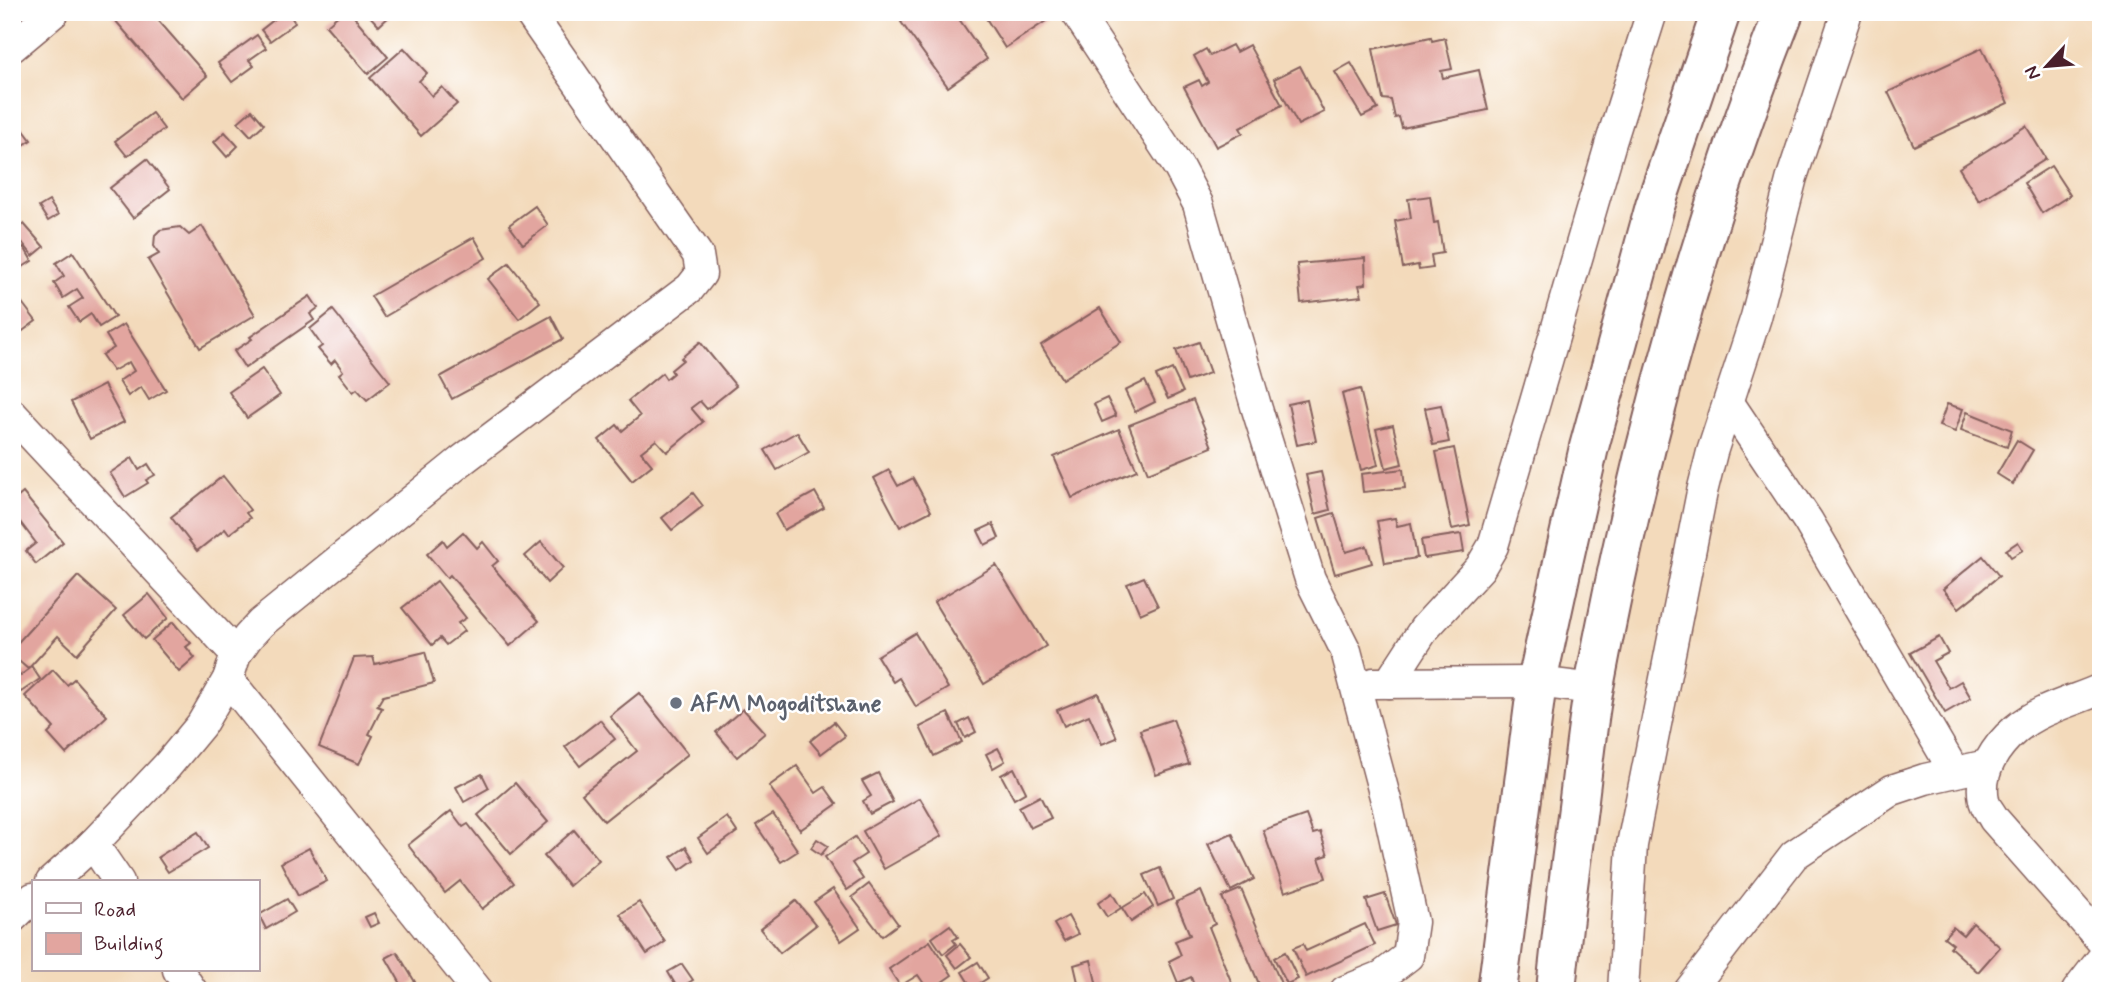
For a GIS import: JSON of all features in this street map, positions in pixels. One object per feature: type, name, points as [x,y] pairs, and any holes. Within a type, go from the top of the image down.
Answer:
[{"type":"main road","points":[[1497,991],[1537,682],[1589,447],[1655,206],[1721,12]]},
{"type":"main road","points":[[1556,991],[1594,689],[1643,460],[1673,342],[1740,131],[1784,12]]},
{"type":"street","points":[[12,47],[54,12]]},
{"type":"street","points":[[53,880],[93,844],[167,766],[201,725],[248,637],[261,623],[461,461],[690,288],[701,274],[698,255],[529,12]]},
{"type":"street","points":[[1076,12],[1180,168],[1198,204],[1306,567],[1346,651],[1355,683],[1388,808],[1413,922],[1408,956],[1382,976],[1345,991]]},
{"type":"street","points":[[1389,683],[1424,629],[1480,568],[1493,546],[1611,142],[1652,12]]},
{"type":"street","points":[[1623,991],[1632,845],[1691,539],[1712,452],[1756,317],[1792,177],[1847,12]]},
{"type":"street","points":[[1729,403],[1808,521],[1954,771]]},
{"type":"street","points":[[12,414],[232,667],[478,991]]},
{"type":"street","points":[[1355,683],[1537,682],[1594,689]]},
{"type":"street","points":[[2101,689],[2042,713],[2017,728],[2000,745],[1987,765],[1983,785],[1984,802],[1994,819],[2101,940]]},
{"type":"street","points":[[1689,991],[1794,855],[1892,790],[1954,771],[1987,765]]},
{"type":"street","points":[[93,844],[118,880]]},
{"type":"street","points":[[12,918],[32,899]]},
{"type":"street","points":[[2077,991],[2101,960]]},
{"type":"street","points":[[179,972],[192,991]]},
{"type":"building","points":[[108,12],[151,12],[207,76],[182,98]]},
{"type":"building","points":[[271,12],[288,12],[295,23],[270,41],[261,30],[276,18]]},
{"type":"building","points":[[342,12],[350,12],[388,57],[368,74],[326,26]]},
{"type":"building","points":[[366,12],[394,12],[379,26]]},
{"type":"building","points":[[915,12],[954,12],[987,59],[948,87],[901,22]]},
{"type":"building","points":[[982,12],[1041,12],[1046,21],[1005,48]]},
{"type":"building","points":[[257,35],[266,48],[249,60],[254,66],[232,82],[218,63]]},
{"type":"building","points":[[1431,37],[1432,41],[1445,38],[1452,69],[1441,71],[1443,78],[1479,70],[1488,110],[1402,128],[1399,117],[1395,118],[1391,100],[1383,99],[1373,49]]},
{"type":"building","points":[[1232,45],[1236,52],[1249,45],[1282,105],[1240,128],[1243,133],[1216,147],[1184,87],[1199,80],[1202,86],[1208,82],[1194,56],[1206,49],[1210,56]]},
{"type":"building","points":[[404,48],[427,73],[419,81],[432,96],[442,87],[457,104],[421,136],[370,78]]},
{"type":"building","points":[[1982,48],[2008,103],[1914,146],[1888,92]]},
{"type":"building","points":[[1351,63],[1378,109],[1362,117],[1335,72]]},
{"type":"building","points":[[1300,66],[1324,112],[1298,125],[1274,79]]},
{"type":"building","points":[[252,110],[264,124],[251,136],[238,122]]},
{"type":"building","points":[[152,113],[164,129],[127,156],[115,141]]},
{"type":"building","points":[[12,114],[31,140],[12,153]]},
{"type":"building","points":[[2026,126],[2046,159],[1979,201],[1959,168]]},
{"type":"building","points":[[225,132],[238,146],[227,157],[214,142]]},
{"type":"building","points":[[147,159],[170,189],[133,218],[110,188]]},
{"type":"building","points":[[2051,166],[2070,195],[2042,213],[2024,183]]},
{"type":"building","points":[[1430,196],[1434,223],[1438,222],[1443,253],[1431,255],[1433,268],[1419,270],[1418,265],[1403,268],[1395,221],[1411,218],[1408,199]]},
{"type":"building","points":[[49,201],[58,215],[48,221],[39,207]]},
{"type":"building","points":[[535,206],[548,225],[523,244],[509,225]]},
{"type":"building","points":[[24,224],[44,247],[33,256],[14,232]]},
{"type":"building","points":[[202,226],[255,315],[200,348],[148,260],[159,254],[154,246],[155,235],[160,230],[180,227],[189,235]]},
{"type":"building","points":[[474,237],[486,258],[384,317],[371,296]]},
{"type":"building","points":[[24,247],[32,261],[12,274],[12,255]]},
{"type":"building","points":[[73,252],[115,317],[99,327],[91,314],[79,322],[69,307],[83,298],[77,289],[63,298],[54,283],[64,276],[56,263]]},
{"type":"building","points":[[1365,258],[1366,284],[1359,285],[1362,296],[1301,303],[1297,264]]},
{"type":"building","points":[[509,263],[540,302],[519,319],[488,279]]},
{"type":"building","points":[[14,292],[36,321],[12,339],[12,293]]},
{"type":"building","points":[[310,296],[318,308],[310,314],[314,320],[245,368],[234,351]]},
{"type":"building","points":[[1100,308],[1121,342],[1062,379],[1041,345]]},
{"type":"building","points":[[333,310],[390,382],[367,400],[357,389],[353,392],[339,374],[343,371],[335,360],[331,364],[318,349],[322,346],[310,329]]},
{"type":"building","points":[[551,316],[563,339],[452,399],[440,377]]},
{"type":"building","points":[[124,324],[166,390],[149,400],[141,387],[128,396],[119,381],[134,371],[129,362],[113,371],[102,355],[114,348],[106,335]]},
{"type":"building","points":[[700,342],[736,386],[707,409],[700,401],[691,408],[703,422],[667,452],[656,440],[641,452],[652,465],[632,481],[599,440],[617,425],[622,431],[640,416],[628,401],[662,373],[666,379],[673,373],[671,370],[683,360],[681,358]]},
{"type":"building","points":[[1199,342],[1210,373],[1187,381],[1176,350]]},
{"type":"building","points":[[262,369],[280,395],[247,418],[229,392]]},
{"type":"building","points":[[1172,369],[1183,392],[1168,399],[1156,376]]},
{"type":"building","points":[[1145,381],[1155,402],[1135,412],[1125,391]]},
{"type":"building","points":[[104,385],[124,422],[90,439],[71,402]]},
{"type":"building","points":[[1360,389],[1378,465],[1361,470],[1342,394]]},
{"type":"building","points":[[1107,398],[1116,416],[1102,422],[1094,404]]},
{"type":"building","points":[[1193,400],[1212,447],[1148,473],[1129,425]]},
{"type":"building","points":[[1307,400],[1316,441],[1297,445],[1288,404]]},
{"type":"building","points":[[1947,404],[1963,409],[1955,432],[1939,426]]},
{"type":"building","points":[[1441,405],[1449,442],[1433,445],[1425,408]]},
{"type":"building","points":[[1967,412],[2012,430],[2007,447],[1961,430]]},
{"type":"building","points":[[1393,425],[1402,464],[1386,468],[1376,429]]},
{"type":"building","points":[[1119,429],[1137,470],[1072,498],[1054,457]]},
{"type":"building","points":[[797,432],[809,452],[777,470],[765,450]]},
{"type":"building","points":[[2017,440],[2033,450],[2013,484],[1997,474]]},
{"type":"building","points":[[1454,448],[1470,525],[1452,529],[1436,452]]},
{"type":"building","points":[[132,458],[139,470],[148,464],[155,475],[146,480],[148,483],[125,497],[110,473]]},
{"type":"building","points":[[1403,469],[1405,488],[1363,492],[1361,474]]},
{"type":"building","points":[[889,470],[898,486],[913,478],[931,511],[900,527],[874,478]]},
{"type":"building","points":[[1321,472],[1330,510],[1315,514],[1306,475]]},
{"type":"building","points":[[223,476],[250,510],[246,513],[250,518],[229,534],[225,529],[197,551],[171,517]]},
{"type":"building","points":[[815,492],[824,508],[784,530],[775,514]]},
{"type":"building","points":[[23,493],[63,542],[36,564],[26,551],[36,543],[20,522],[12,529],[12,502]]},
{"type":"building","points":[[693,493],[703,506],[672,530],[662,518]]},
{"type":"building","points":[[1334,513],[1346,552],[1367,546],[1372,563],[1335,574],[1318,518]]},
{"type":"building","points":[[1395,518],[1397,526],[1411,523],[1417,558],[1385,563],[1377,521]]},
{"type":"building","points":[[993,524],[999,538],[985,545],[978,531]]},
{"type":"building","points":[[463,532],[477,548],[483,542],[498,561],[492,566],[539,621],[510,646],[450,575],[447,578],[427,554],[443,540],[447,546]]},
{"type":"building","points":[[1461,534],[1464,552],[1424,558],[1421,540]]},
{"type":"building","points":[[541,542],[563,568],[547,583],[525,556]]},
{"type":"building","points":[[2018,542],[2023,550],[2011,557],[2006,550]]},
{"type":"building","points":[[1983,556],[1999,576],[1959,608],[1943,589]]},
{"type":"building","points":[[996,565],[1046,646],[984,684],[934,602]]},
{"type":"building","points":[[78,576],[116,610],[77,654],[58,636],[28,669],[12,655],[12,649]]},
{"type":"building","points":[[1144,577],[1158,606],[1140,614],[1127,584]]},
{"type":"building","points":[[437,581],[466,618],[458,623],[464,631],[446,645],[440,638],[432,645],[402,608]]},
{"type":"building","points":[[149,594],[168,618],[144,639],[124,615]]},
{"type":"building","points":[[173,622],[191,643],[186,647],[195,658],[179,672],[152,640]]},
{"type":"building","points":[[915,633],[948,688],[916,707],[899,678],[893,682],[877,656]]},
{"type":"building","points":[[1939,637],[1948,653],[1933,661],[1949,688],[1961,681],[1971,698],[1945,713],[1910,653]]},
{"type":"building","points":[[425,652],[434,683],[383,696],[377,706],[382,708],[369,734],[373,736],[359,764],[319,747],[354,658],[373,657],[375,664]]},
{"type":"building","points":[[32,667],[40,679],[21,692],[13,681]]},
{"type":"building","points":[[53,670],[67,685],[74,679],[107,716],[66,754],[48,734],[54,728],[25,696]]},
{"type":"building","points":[[639,693],[688,754],[604,821],[582,794],[637,751],[610,716]]},
{"type":"building","points":[[1098,693],[1117,738],[1102,744],[1089,715],[1064,726],[1057,710]]},
{"type":"building","points":[[743,709],[765,733],[737,757],[716,732]]},
{"type":"building","points":[[948,713],[962,742],[934,756],[920,727]]},
{"type":"building","points":[[969,718],[976,732],[965,738],[958,724]]},
{"type":"building","points":[[1173,719],[1189,764],[1156,775],[1140,730]]},
{"type":"building","points":[[600,720],[615,739],[580,766],[565,747]]},
{"type":"building","points":[[834,722],[845,736],[821,754],[810,741]]},
{"type":"building","points":[[998,748],[1005,761],[993,768],[986,754]]},
{"type":"building","points":[[797,766],[816,793],[825,787],[837,804],[800,830],[769,786]]},
{"type":"building","points":[[1014,768],[1026,792],[1014,799],[1001,775]]},
{"type":"building","points":[[878,773],[893,802],[870,814],[863,801],[871,796],[862,781]]},
{"type":"building","points":[[482,774],[489,788],[464,802],[456,787]]},
{"type":"building","points":[[515,783],[548,822],[511,854],[478,815]]},
{"type":"building","points":[[1040,796],[1051,818],[1030,828],[1019,807]]},
{"type":"building","points":[[920,798],[942,836],[884,869],[863,831]]},
{"type":"building","points":[[451,811],[463,827],[468,824],[514,883],[482,909],[460,881],[445,893],[408,845]]},
{"type":"building","points":[[773,814],[798,851],[781,862],[756,825]]},
{"type":"building","points":[[1306,815],[1313,834],[1320,832],[1328,855],[1319,858],[1326,878],[1285,892],[1263,830]]},
{"type":"building","points":[[727,817],[737,832],[708,853],[698,838]]},
{"type":"building","points":[[574,830],[599,860],[569,886],[544,856]]},
{"type":"building","points":[[198,832],[208,848],[168,872],[158,857]]},
{"type":"building","points":[[1232,833],[1254,879],[1231,891],[1208,844]]},
{"type":"building","points":[[855,837],[866,854],[852,863],[863,879],[847,890],[825,857]]},
{"type":"building","points":[[817,839],[828,846],[821,855],[811,848]]},
{"type":"building","points":[[686,847],[694,860],[680,870],[671,857]]},
{"type":"building","points":[[309,848],[327,881],[298,896],[281,863]]},
{"type":"building","points":[[1160,868],[1173,899],[1158,906],[1144,875]]},
{"type":"building","points":[[869,884],[898,924],[882,936],[852,897]]},
{"type":"building","points":[[833,889],[860,928],[841,941],[814,902]]},
{"type":"building","points":[[1241,889],[1282,986],[1271,991],[1262,991],[1222,897]]},
{"type":"building","points":[[1201,891],[1215,924],[1209,927],[1235,991],[1208,991],[1206,987],[1196,991],[1191,977],[1178,983],[1169,961],[1181,955],[1175,941],[1190,935],[1176,902]]},
{"type":"building","points":[[1112,893],[1121,908],[1107,917],[1098,903]]},
{"type":"building","points":[[1145,894],[1153,907],[1131,922],[1122,908]]},
{"type":"building","points":[[1385,894],[1396,925],[1377,931],[1366,900]]},
{"type":"building","points":[[287,899],[295,912],[266,929],[259,915]]},
{"type":"building","points":[[796,901],[816,925],[780,953],[760,929]]},
{"type":"building","points":[[639,902],[665,942],[647,954],[620,914]]},
{"type":"building","points":[[374,913],[379,923],[370,927],[365,917]]},
{"type":"building","points":[[1068,916],[1078,934],[1064,941],[1054,924]]},
{"type":"building","points":[[1973,923],[2000,947],[1978,972],[1950,947],[1953,944],[1944,937],[1953,927],[1963,935]]},
{"type":"building","points":[[1365,924],[1375,945],[1306,977],[1293,948],[1303,944],[1306,951]]},
{"type":"building","points":[[950,925],[958,937],[953,940],[956,944],[943,954],[932,938]]},
{"type":"building","points":[[930,941],[952,975],[929,991],[918,975],[900,986],[889,969]]},
{"type":"building","points":[[960,944],[971,957],[957,968],[947,955]]},
{"type":"building","points":[[397,952],[415,982],[404,989],[386,958]]},
{"type":"building","points":[[1285,952],[1298,979],[1287,984],[1274,958]]},
{"type":"building","points":[[1091,960],[1098,991],[1080,991],[1074,965]]},
{"type":"building","points":[[978,962],[988,978],[972,988],[962,972]]},
{"type":"building","points":[[682,964],[693,980],[678,989],[668,972]]},
{"type":"place","name":"AFM Mogoditshane","points":[[676,703]]}]
